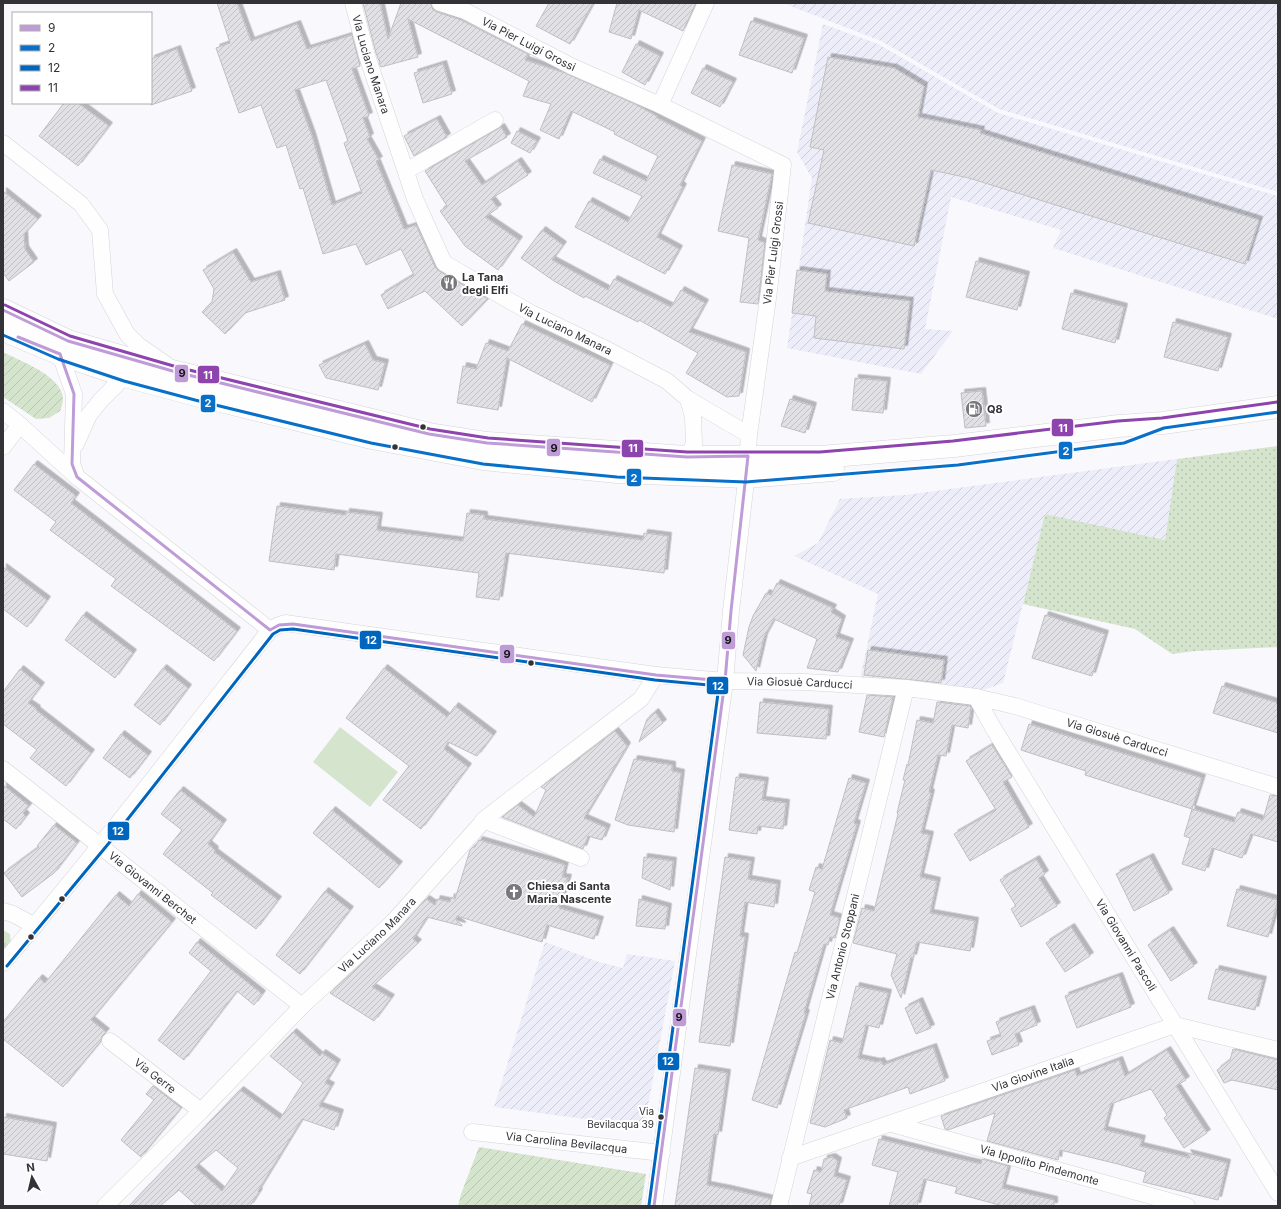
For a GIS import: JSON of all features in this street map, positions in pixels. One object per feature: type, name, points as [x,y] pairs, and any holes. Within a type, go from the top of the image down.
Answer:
[{"type":"street","name":"Via Luciano Manara","points":[[353,3],[367,56],[415,199],[444,263],[531,313],[608,350],[667,381],[688,399],[749,435]]},
{"type":"street","name":"Via Pier Luigi Grossi","points":[[440,3],[465,11],[571,66],[660,105],[783,165],[769,290],[749,435],[725,681]]},
{"type":"street","points":[[660,105],[706,3]]},
{"type":"street","points":[[406,171],[495,120]]},
{"type":"street","points":[[3,143],[81,204],[100,230],[105,294],[127,334],[138,345],[176,372]]},
{"type":"street","points":[[3,310],[68,340],[176,372],[429,434],[487,443],[687,457],[747,467]]},
{"type":"street","points":[[3,330],[60,354],[124,376],[372,438],[483,459],[618,472],[747,467],[820,457],[954,446],[1120,426],[1163,423],[1278,408]]},
{"type":"street","points":[[60,354],[74,394],[72,464],[77,477]]},
{"type":"street","points":[[72,451],[89,415],[124,376]]},
{"type":"street","points":[[687,457],[694,444],[693,417],[688,399]]},
{"type":"street","points":[[3,411],[77,477],[270,630],[100,846],[3,963]]},
{"type":"street","points":[[3,447],[20,425]]},
{"type":"street","name":"Via Giosuè Carducci","points":[[270,630],[285,623],[656,675],[725,681],[805,682],[906,688],[976,697],[1015,706],[1278,787]]},
{"type":"street","name":"Via Luciano Manara","points":[[106,1206],[201,1111],[302,1006],[393,922],[484,820],[641,699],[656,675]]},
{"type":"street","points":[[654,1206],[725,681]]},
{"type":"street","name":"Via Antonio Stoppani","points":[[779,1206],[906,688]]},
{"type":"street","name":"Via Giovanni Pascoli","points":[[976,697],[992,726],[1278,1193]]},
{"type":"street","name":"Via Giovanni Berchet","points":[[3,769],[302,1006]]},
{"type":"street","points":[[484,820],[581,858]]},
{"type":"street","points":[[3,911],[14,914],[35,926]]},
{"type":"street","points":[[1175,1025],[1278,1050]]},
{"type":"street","name":"Via Giovine Italia","points":[[790,1158],[1175,1025]]},
{"type":"street","name":"Via Gerre","points":[[110,1041],[201,1111]]},
{"type":"street","name":"Via Ippolito Pindemonte","points":[[892,1124],[1187,1206]]},
{"type":"street","name":"Via Carolina Bevilacqua","points":[[472,1132],[662,1153]]},
{"type":"shaded area","points":[[783,3],[1278,3],[1278,192],[999,109],[881,41]]},
{"type":"shaded area","points":[[823,24],[878,44],[998,113],[1278,196],[1278,319],[1053,248],[1061,230],[951,197],[925,329],[953,331],[921,374],[787,348],[812,178],[797,152]]},
{"type":"shaded area","points":[[1177,459],[1165,540],[1045,515],[1003,683],[986,689],[967,692],[860,679],[878,594],[794,556],[818,543],[840,499],[905,495]]},
{"type":"shaded area","points":[[545,942],[599,962],[623,968],[627,954],[675,961],[644,1127],[494,1107]]},
{"type":"green space","points":[[3,352],[39,370],[56,383],[61,391],[63,399],[60,411],[49,418],[36,419],[3,397]]},
{"type":"green space","points":[[1278,446],[1278,647],[1196,651],[1172,654],[1135,629],[1023,604],[1045,514],[1165,540],[1177,459]]},
{"type":"green space","points":[[340,727],[398,772],[370,807],[313,762]]},
{"type":"green space","points":[[3,930],[10,934],[11,944],[3,953]]},
{"type":"green space","points":[[479,1147],[646,1174],[641,1206],[458,1206]]},
{"type":"building","points":[[217,3],[237,3],[251,41],[297,24],[307,49],[352,35],[360,66],[352,69],[369,116],[363,118],[370,137],[367,139],[379,160],[376,161],[404,229],[416,225],[435,267],[439,271],[488,299],[462,326],[425,291],[388,309],[381,295],[414,275],[401,249],[366,265],[356,244],[323,254],[303,188],[300,189],[286,145],[277,148],[261,105],[239,113],[216,48],[230,43]],"holes":[[[326,80],[348,141],[344,143],[362,193],[332,205],[312,136],[295,90]]]},
{"type":"building","points":[[363,3],[380,3],[388,39],[401,3],[429,3],[431,4],[433,10],[461,20],[528,54],[525,60],[565,73],[635,104],[658,117],[657,118],[702,141],[680,185],[683,187],[657,237],[679,249],[665,274],[575,227],[589,201],[628,222],[642,196],[593,173],[600,159],[646,181],[658,156],[614,134],[615,132],[571,111],[559,139],[540,130],[551,104],[523,96],[529,81],[408,19],[418,57],[381,67]]},
{"type":"building","points":[[549,3],[593,3],[570,44],[536,26]]},
{"type":"building","points":[[617,3],[696,3],[683,31],[639,10],[631,39],[609,32]]},
{"type":"building","points":[[751,21],[804,38],[792,73],[739,55]]},
{"type":"building","points":[[636,44],[660,56],[645,85],[622,72]]},
{"type":"building","points":[[177,49],[192,91],[151,105],[152,59]]},
{"type":"building","points":[[828,57],[894,68],[924,86],[918,117],[981,130],[980,133],[1259,220],[1245,264],[969,178],[931,170],[914,246],[808,223],[824,150],[810,147]]},
{"type":"building","points":[[443,64],[452,94],[423,103],[414,73]]},
{"type":"building","points":[[703,68],[733,82],[720,107],[691,93]]},
{"type":"building","points":[[63,104],[79,104],[109,126],[78,166],[39,136]]},
{"type":"building","points":[[437,119],[447,137],[414,156],[404,136]]},
{"type":"building","points":[[501,127],[507,137],[465,161],[482,185],[518,161],[528,175],[491,199],[498,208],[485,217],[519,240],[498,270],[465,246],[440,211],[447,206],[425,171]]},
{"type":"building","points":[[517,131],[537,141],[530,153],[511,143]]},
{"type":"building","points":[[732,165],[772,174],[758,240],[765,243],[758,304],[740,302],[749,238],[718,231]]},
{"type":"building","points":[[3,191],[38,219],[24,234],[25,249],[34,262],[9,281],[3,273]]},
{"type":"building","points":[[542,230],[563,245],[552,260],[608,290],[614,279],[671,307],[681,290],[705,303],[689,332],[746,352],[739,396],[727,397],[686,373],[698,353],[639,320],[638,322],[585,296],[584,298],[554,281],[521,258]]},
{"type":"building","points":[[233,252],[251,282],[277,274],[285,300],[245,313],[225,334],[202,312],[212,302],[214,289],[203,270]]},
{"type":"building","points":[[976,261],[1026,275],[1017,310],[966,297]]},
{"type":"building","points":[[797,270],[827,274],[825,291],[910,301],[904,349],[814,338],[816,316],[792,313]]},
{"type":"building","points":[[1071,293],[1124,307],[1115,343],[1062,329]]},
{"type":"building","points":[[1173,322],[1228,337],[1218,371],[1164,357]]},
{"type":"building","points":[[522,324],[610,365],[592,402],[507,358],[498,410],[457,403],[463,366],[476,369],[486,343],[508,351]]},
{"type":"building","points":[[365,344],[373,360],[385,363],[378,390],[326,378],[319,365]]},
{"type":"building","points":[[855,378],[887,381],[883,413],[852,410]]},
{"type":"building","points":[[982,391],[986,426],[965,428],[961,393]]},
{"type":"building","points":[[790,399],[813,406],[805,433],[781,426]]},
{"type":"building","points":[[34,464],[76,496],[71,503],[237,631],[214,661],[111,586],[116,579],[50,530],[56,522],[14,490]]},
{"type":"building","points":[[277,506],[346,515],[346,512],[379,516],[377,530],[463,541],[467,513],[484,515],[484,519],[643,540],[644,533],[668,536],[664,573],[506,553],[499,600],[476,597],[479,573],[336,554],[334,570],[269,561]]},
{"type":"building","points":[[3,567],[47,600],[27,627],[3,609]]},
{"type":"building","points":[[777,583],[833,608],[831,612],[842,619],[836,637],[850,642],[838,672],[807,668],[817,639],[774,619],[764,637],[756,671],[743,655],[753,616],[766,593],[771,595]]},
{"type":"building","points":[[83,615],[133,653],[115,678],[65,640]]},
{"type":"building","points":[[1045,615],[1105,634],[1092,676],[1032,658]]},
{"type":"building","points":[[868,650],[944,660],[941,683],[864,675]]},
{"type":"building","points":[[163,668],[188,688],[160,725],[134,705]]},
{"type":"building","points":[[384,668],[447,717],[455,706],[493,735],[477,756],[448,742],[444,749],[468,767],[421,829],[383,800],[409,766],[346,718]]},
{"type":"building","points":[[20,669],[41,686],[28,703],[91,753],[66,786],[30,758],[37,750],[3,724],[3,692]]},
{"type":"building","points":[[1222,686],[1278,703],[1278,733],[1213,713]]},
{"type":"building","points":[[867,695],[893,697],[884,737],[859,732]]},
{"type":"building","points":[[760,702],[829,709],[826,739],[757,733]]},
{"type":"building","points":[[937,702],[970,706],[971,708],[968,728],[952,725],[946,756],[938,755],[929,792],[931,793],[921,833],[930,835],[920,877],[937,881],[930,913],[975,921],[970,951],[917,942],[913,958],[911,957],[901,998],[891,975],[897,954],[853,943],[862,908],[874,911],[898,814],[905,780],[903,780],[907,764],[908,765],[917,720],[933,723]]},
{"type":"building","points":[[655,712],[663,723],[639,742],[647,719]]},
{"type":"building","points":[[1029,724],[1202,778],[1192,809],[1085,775],[1086,771],[1021,750]]},
{"type":"building","points":[[615,731],[627,746],[584,818],[607,828],[602,840],[588,836],[583,849],[502,817],[518,805],[534,817],[546,790],[541,787]]},
{"type":"building","points":[[121,734],[148,755],[130,778],[103,758]]},
{"type":"building","points":[[992,745],[1012,777],[1003,782],[1029,827],[970,861],[954,834],[996,810],[966,761]]},
{"type":"building","points":[[634,759],[672,765],[672,771],[681,773],[674,832],[628,825],[615,820]]},
{"type":"building","points":[[736,777],[765,781],[762,800],[786,803],[783,829],[758,826],[757,834],[729,830]]},
{"type":"building","points":[[849,778],[866,783],[854,823],[857,824],[830,915],[840,918],[835,938],[830,937],[828,945],[824,944],[804,1013],[806,1013],[777,1108],[752,1100],[795,952],[797,953],[815,892],[809,890],[816,867],[822,869]]},
{"type":"building","points":[[3,785],[29,806],[23,813],[26,816],[16,829],[3,819]]},
{"type":"building","points":[[180,790],[223,823],[208,844],[215,850],[214,852],[278,900],[256,929],[211,895],[213,893],[163,854],[182,830],[161,814]]},
{"type":"building","points":[[1270,795],[1278,796],[1278,842],[1251,834],[1242,858],[1212,848],[1205,871],[1182,864],[1190,838],[1184,836],[1192,809],[1234,822],[1238,812],[1263,820]]},
{"type":"building","points":[[332,810],[399,865],[379,888],[313,833]]},
{"type":"building","points":[[54,825],[77,843],[54,873],[22,897],[4,873],[39,847],[37,846]]},
{"type":"building","points":[[479,840],[565,865],[562,877],[568,878],[559,908],[600,920],[594,939],[547,925],[542,942],[457,916],[456,920],[462,926],[427,917],[413,939],[418,943],[372,987],[391,998],[374,1021],[330,993],[399,929],[426,899],[435,905],[437,899],[450,902],[451,897],[455,899],[470,850],[475,847]]},
{"type":"building","points":[[644,857],[673,861],[670,890],[642,878]]},
{"type":"building","points":[[725,857],[751,861],[748,879],[777,884],[774,907],[745,902],[740,936],[745,937],[730,1046],[699,1042]]},
{"type":"building","points":[[1150,857],[1169,893],[1134,911],[1116,874]]},
{"type":"building","points":[[1036,859],[1045,874],[1039,878],[1057,906],[1021,927],[1011,909],[1016,906],[1000,880]]},
{"type":"building","points":[[1237,889],[1278,900],[1268,937],[1227,926]]},
{"type":"building","points":[[325,891],[350,910],[300,974],[276,955]]},
{"type":"building","points":[[138,894],[172,922],[91,1020],[106,1032],[102,1036],[101,1041],[63,1087],[3,1039],[3,1022],[39,978],[45,983],[116,895],[129,906]]},
{"type":"building","points":[[639,899],[668,907],[665,929],[636,926]]},
{"type":"building","points":[[1071,927],[1090,956],[1065,972],[1046,943]]},
{"type":"building","points":[[1170,930],[1194,966],[1171,981],[1148,945]]},
{"type":"building","points":[[197,942],[262,994],[254,1005],[237,991],[184,1060],[158,1040],[211,971],[189,953]]},
{"type":"building","points":[[1216,969],[1263,980],[1255,1010],[1208,999]]},
{"type":"building","points":[[1119,976],[1131,1007],[1077,1028],[1065,996]]},
{"type":"building","points":[[856,986],[888,993],[879,1028],[866,1025],[858,1058],[877,1062],[881,1061],[883,1065],[933,1047],[945,1081],[910,1094],[908,1087],[844,1110],[847,1118],[825,1127],[810,1123],[830,1040],[842,1043]]},
{"type":"building","points":[[919,1001],[931,1028],[916,1034],[905,1008]]},
{"type":"building","points":[[1031,1009],[1037,1025],[1015,1034],[1019,1045],[992,1055],[987,1041],[1001,1036],[996,1022]]},
{"type":"building","points":[[293,1032],[320,1056],[322,1053],[337,1063],[325,1083],[331,1086],[319,1106],[340,1113],[334,1130],[302,1119],[250,1206],[197,1206],[179,1190],[160,1206],[129,1206],[240,1090],[280,1119],[303,1083],[270,1056]],"holes":[[[216,1150],[238,1168],[222,1191],[195,1167]]]},
{"type":"building","points":[[1233,1049],[1278,1060],[1278,1090],[1232,1080],[1224,1083],[1217,1070],[1230,1060]]},
{"type":"building","points":[[1167,1050],[1186,1080],[1176,1086],[1207,1133],[1184,1148],[1164,1118],[1167,1115],[1151,1089],[1111,1104],[1104,1130],[1142,1139],[1140,1146],[1190,1158],[1187,1153],[1227,1163],[1218,1200],[1143,1182],[1146,1172],[1118,1164],[1060,1150],[1058,1160],[987,1141],[995,1113],[948,1130],[945,1129],[941,1116],[1075,1070],[1077,1076],[1119,1060],[1125,1076]]},
{"type":"building","points":[[695,1068],[727,1073],[718,1135],[714,1134],[707,1185],[771,1199],[770,1206],[675,1206]]},
{"type":"building","points":[[153,1086],[181,1108],[141,1157],[121,1140],[154,1100],[146,1094]]},
{"type":"building","points":[[3,1117],[53,1126],[47,1161],[3,1154]]},
{"type":"building","points":[[879,1139],[981,1164],[982,1159],[1008,1166],[1002,1188],[1054,1200],[1054,1206],[1003,1206],[955,1193],[957,1187],[924,1179],[917,1206],[889,1206],[898,1172],[872,1165]]},
{"type":"building","points":[[832,1157],[838,1161],[834,1176],[847,1180],[839,1206],[809,1206],[812,1194],[807,1193],[814,1170],[821,1172],[824,1159]]},
{"type":"transit line","name":"11","points":[[5,305],[70,336],[177,367],[430,429],[488,438],[687,452],[820,452],[953,441],[1118,421],[1162,418],[1277,402]]},
{"type":"transit line","name":"9","points":[[3,310],[68,341],[176,372],[429,434],[487,443],[687,457],[748,456],[725,681],[654,1206]]},
{"type":"transit line","name":"2","points":[[3,335],[58,359],[124,381],[371,443],[483,464],[617,477],[746,482],[958,465],[1124,443],[1164,428],[1278,412]]},
{"type":"transit line","name":"9","points":[[18,337],[60,354],[74,394],[72,464],[77,477],[270,630],[279,625],[293,624],[656,675],[725,681]]},
{"type":"transit line","name":"12","points":[[7,966],[109,843],[273,634],[280,630],[293,629],[655,680],[719,686],[649,1205]]},
{"type":"place","name":"La Tana degli Elfi","points":[[449,283]]},
{"type":"place","name":"Q8","points":[[974,409]]},
{"type":"place","name":"Chiesa di Santa Maria Nascente","points":[[514,892]]},
{"type":"place","name":"Via Bevilacqua 39","points":[[661,1117]]}]
